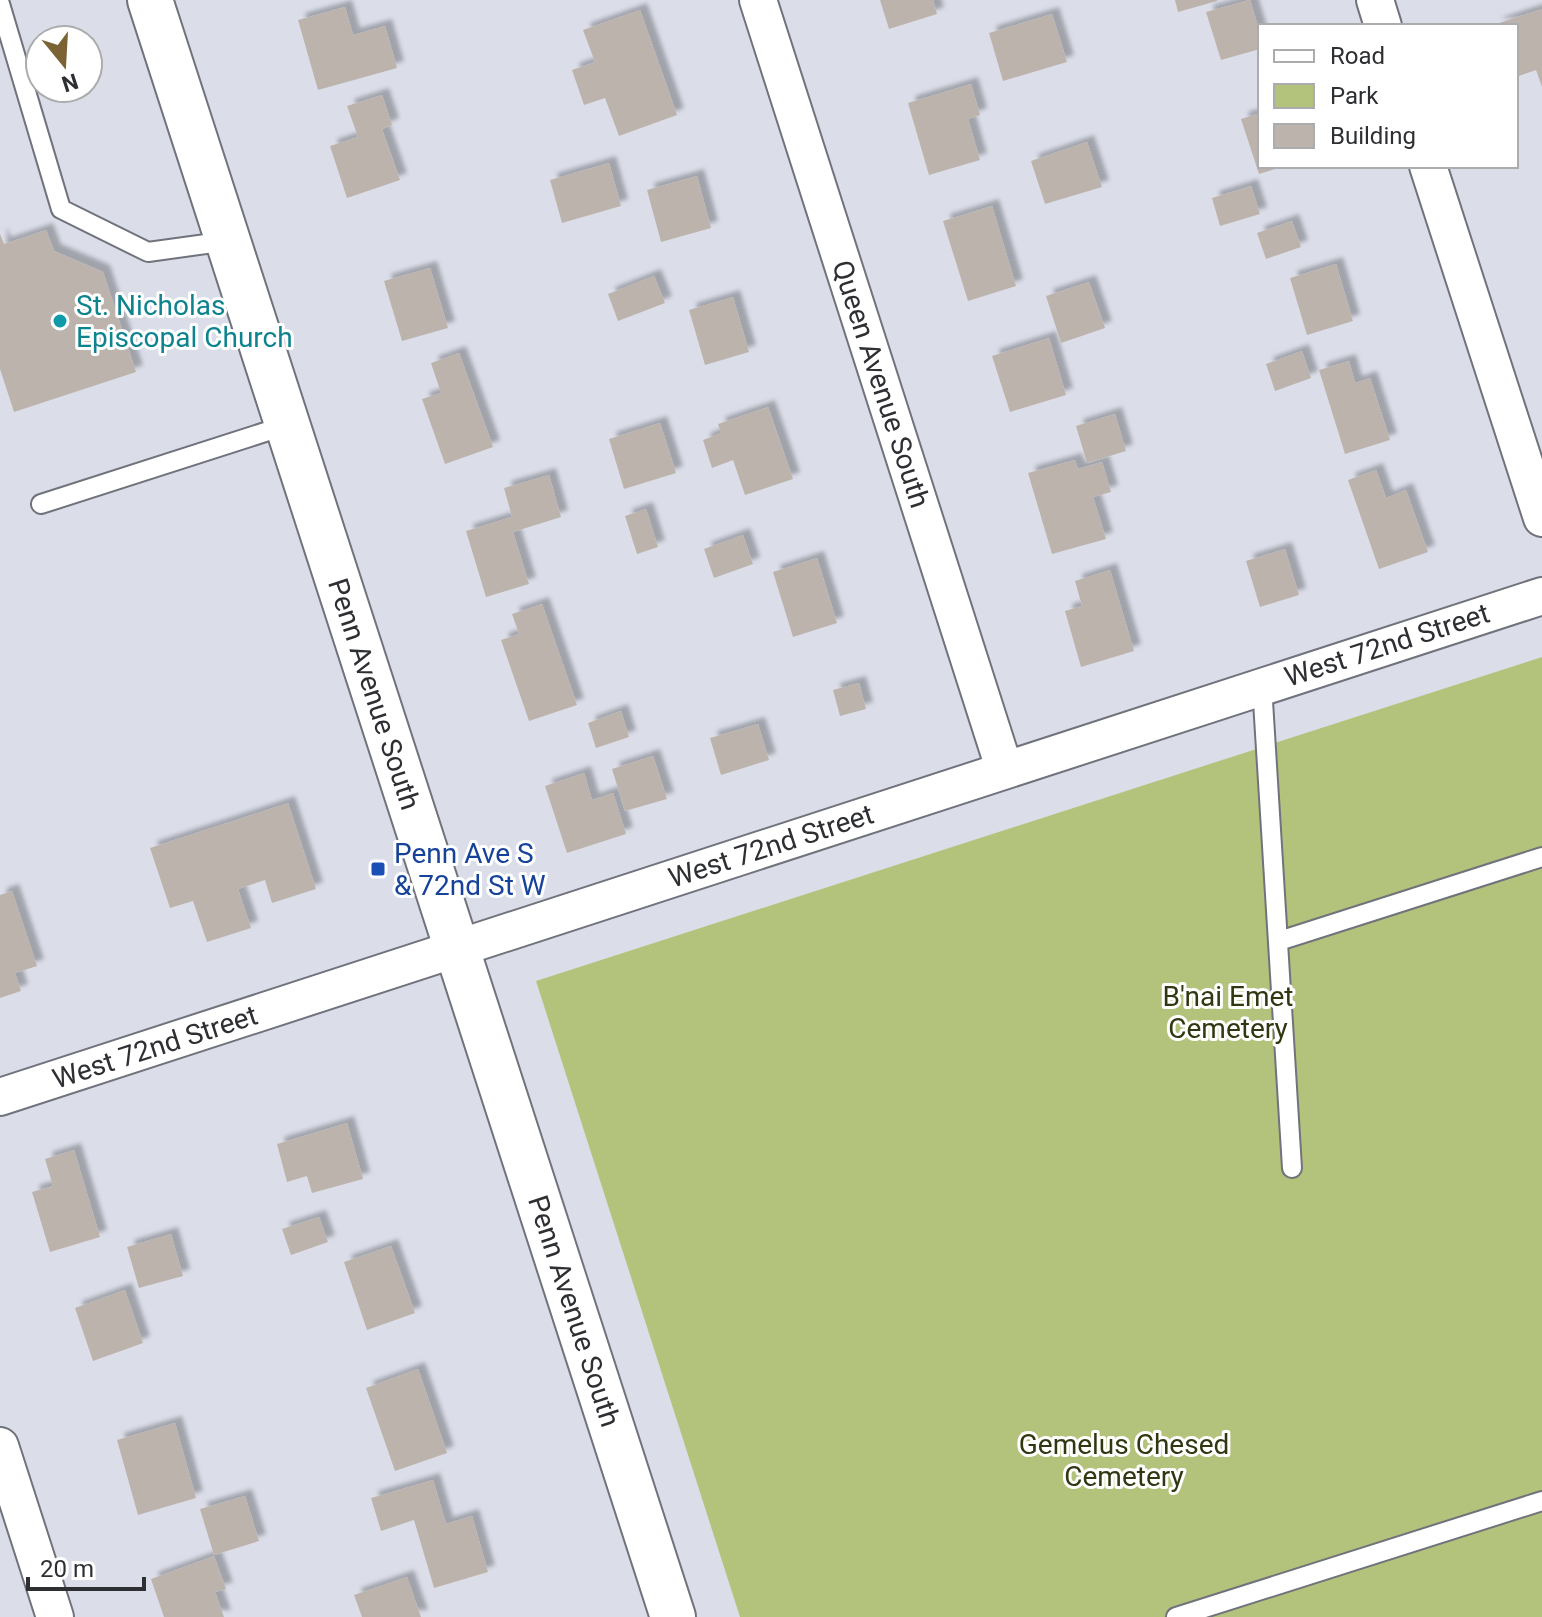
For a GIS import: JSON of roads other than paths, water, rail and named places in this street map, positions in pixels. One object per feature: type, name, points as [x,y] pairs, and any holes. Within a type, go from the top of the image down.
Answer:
[{"type":"main road","name":"Penn Avenue South","points":[[150,0],[673,1617]]},
{"type":"street","name":"Queen Avenue South","points":[[758,0],[1004,768]]},
{"type":"street","points":[[1375,0],[1382,24]]},
{"type":"street","points":[[1429,168],[1542,518]]},
{"type":"street","name":"West 72nd Street","points":[[0,1097],[457,950],[1004,768],[1542,596]]},
{"type":"street","points":[[0,1446],[55,1617]]},
{"type":"lane","points":[[0,4],[61,209],[148,252],[228,241]]},
{"type":"lane","points":[[41,504],[287,425]]},
{"type":"lane","points":[[1262,685],[1292,1168]]},
{"type":"lane","points":[[1279,941],[1542,857]]},
{"type":"lane","points":[[1176,1617],[1542,1501]]},
{"type":"place","name":"St. Nicholas Episcopal Church","points":[[60,321]]},
{"type":"place","name":"Penn Ave S & 72nd St W","points":[[378,869]]},
{"type":"park label","name":"B'nai Emet Cemetery","points":[[1228,1012]]},
{"type":"park label","name":"Gemelus Chesed Cemetery","points":[[1124,1460]]}]
